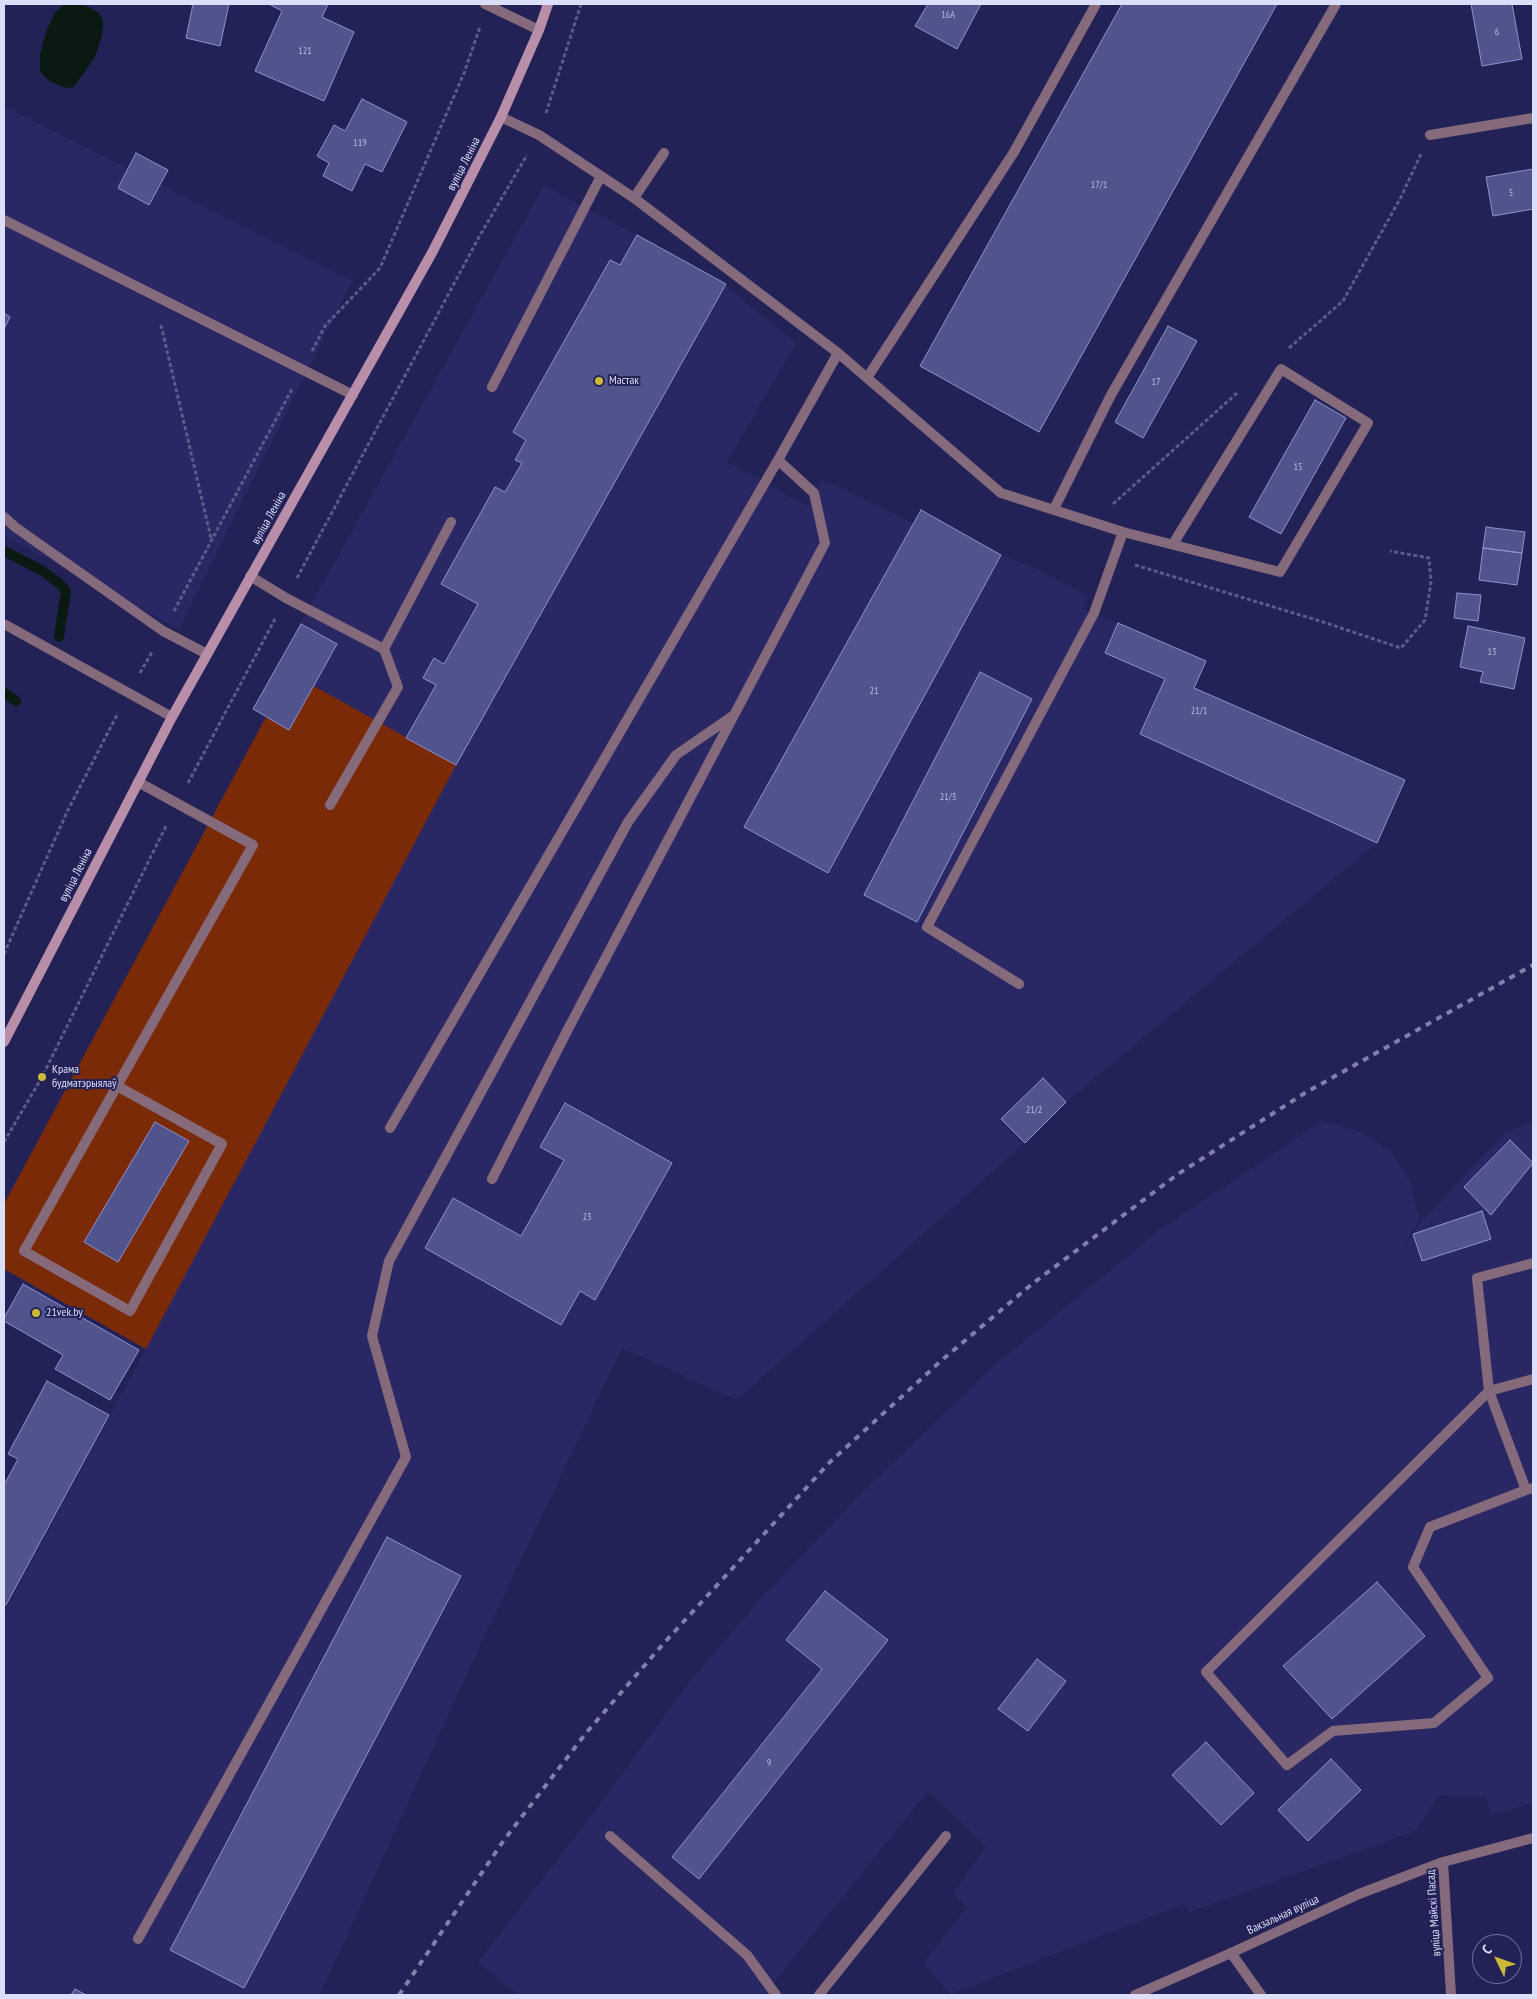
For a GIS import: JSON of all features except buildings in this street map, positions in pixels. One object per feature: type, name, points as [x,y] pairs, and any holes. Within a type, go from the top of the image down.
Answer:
[{"type":"main road","name":"вуліца Леніна","points":[[4,1042],[172,717],[433,251],[501,117],[539,30],[548,4]]},
{"type":"street","points":[[866,378],[1014,152],[1096,4]]},
{"type":"street","points":[[1054,509],[1111,395],[1336,4]]},
{"type":"street","points":[[486,5],[539,30]]},
{"type":"street","points":[[501,117],[539,135],[634,198],[838,353],[1002,493],[1122,532],[1280,572],[1368,423],[1281,369],[1173,544]]},
{"type":"street","points":[[1430,135],[1533,118]]},
{"type":"street","points":[[634,198],[664,153]]},
{"type":"street","points":[[492,387],[601,176]]},
{"type":"street","points":[[4,220],[353,395]]},
{"type":"street","points":[[390,1128],[778,460],[838,353]]},
{"type":"street","points":[[492,1178],[572,1022],[825,543],[814,493],[778,460]]},
{"type":"street","points":[[4,517],[15,527],[163,631],[207,654]]},
{"type":"street","points":[[384,649],[451,522]]},
{"type":"street","points":[[1019,984],[927,927],[1094,612],[1122,532]]},
{"type":"street","points":[[250,576],[286,598],[384,649],[398,687],[330,805]]},
{"type":"street","points":[[4,624],[172,717]]},
{"type":"street","points":[[138,1939],[406,1457],[372,1336],[390,1261],[628,822],[676,755],[734,715]]},
{"type":"street","points":[[117,1086],[222,1144],[130,1311],[24,1251],[117,1086],[253,845],[138,782]]},
{"type":"street","points":[[1533,1263],[1477,1278],[1488,1391],[1530,1489],[1430,1527],[1412,1567],[1488,1678],[1434,1722],[1333,1731],[1287,1765],[1206,1672],[1488,1391],[1533,1379]]},
{"type":"street","points":[[610,1836],[746,1955],[776,1995]]},
{"type":"street","points":[[819,1995],[946,1836]]},
{"type":"street","name":"вуліца Майскі Пасад","points":[[1452,1995],[1443,1862],[1533,1838]]},
{"type":"street","name":"Вакзальная вуліца","points":[[1135,1995],[1359,1894],[1443,1862]]},
{"type":"street","points":[[1231,1953],[1261,1995]]},
{"type":"path","points":[[4,1142],[42,1077],[177,803],[479,237],[539,135],[581,4]]},
{"type":"path","points":[[4,954],[67,812],[211,538],[326,326],[380,268],[464,73],[486,5]]},
{"type":"path","points":[[1286,351],[1343,301],[1400,199],[1430,135]]},
{"type":"path","points":[[154,296],[211,538]]},
{"type":"path","points":[[1093,522],[1242,388]]},
{"type":"path","points":[[1113,558],[1320,621],[1401,648],[1425,620],[1431,582],[1430,558],[1390,551]]},
{"type":"shaded area","points":[[65,4],[83,4],[100,14],[103,21],[102,36],[95,57],[74,87],[65,88],[48,80],[40,71],[40,55],[46,32],[55,12]]},
{"type":"shaded area","points":[[4,106],[352,281],[179,629],[4,536]]},
{"type":"shaded area","points":[[544,186],[637,235],[726,286],[796,343],[727,462],[807,506],[822,479],[914,524],[921,510],[1001,555],[1028,565],[1088,596],[1082,608],[1206,661],[1194,688],[1405,780],[1377,843],[1066,1102],[1025,1143],[737,1400],[622,1348],[485,1635],[320,1995],[4,1995],[4,1613],[146,1349],[4,1269],[4,1204],[266,717],[253,709]]},
{"type":"shaded area","points":[[314,686],[456,765],[146,1349],[4,1269],[4,1204],[266,717],[289,730]]},
{"type":"shaded area","points":[[1321,1121],[1359,1131],[1390,1151],[1411,1183],[1419,1220],[1400,1254],[1420,1223],[1504,1134],[1533,1121],[1533,1803],[1491,1815],[1486,1798],[1439,1795],[1415,1831],[1190,1912],[1184,1904],[951,1994],[923,1964],[967,1907],[953,1894],[986,1847],[928,1791],[764,1995],[518,1995],[478,1962],[589,1819],[690,1681],[764,1595],[867,1488],[998,1362],[1157,1232]]},
{"type":"waterway","points":[[4,551],[43,571],[66,591],[59,637]]},
{"type":"waterway","points":[[4,693],[16,701]]},
{"type":"railway","points":[[399,1995],[504,1840],[586,1733],[664,1643],[830,1462],[942,1360],[1032,1284],[1178,1174],[1305,1093],[1533,965]]},
{"type":"place","name":"Мастак","points":[[599,381]]},
{"type":"place","name":"Крама будматэрыялаў","points":[[42,1077]]},
{"type":"place","name":"21vek.by","points":[[36,1313]]}]
